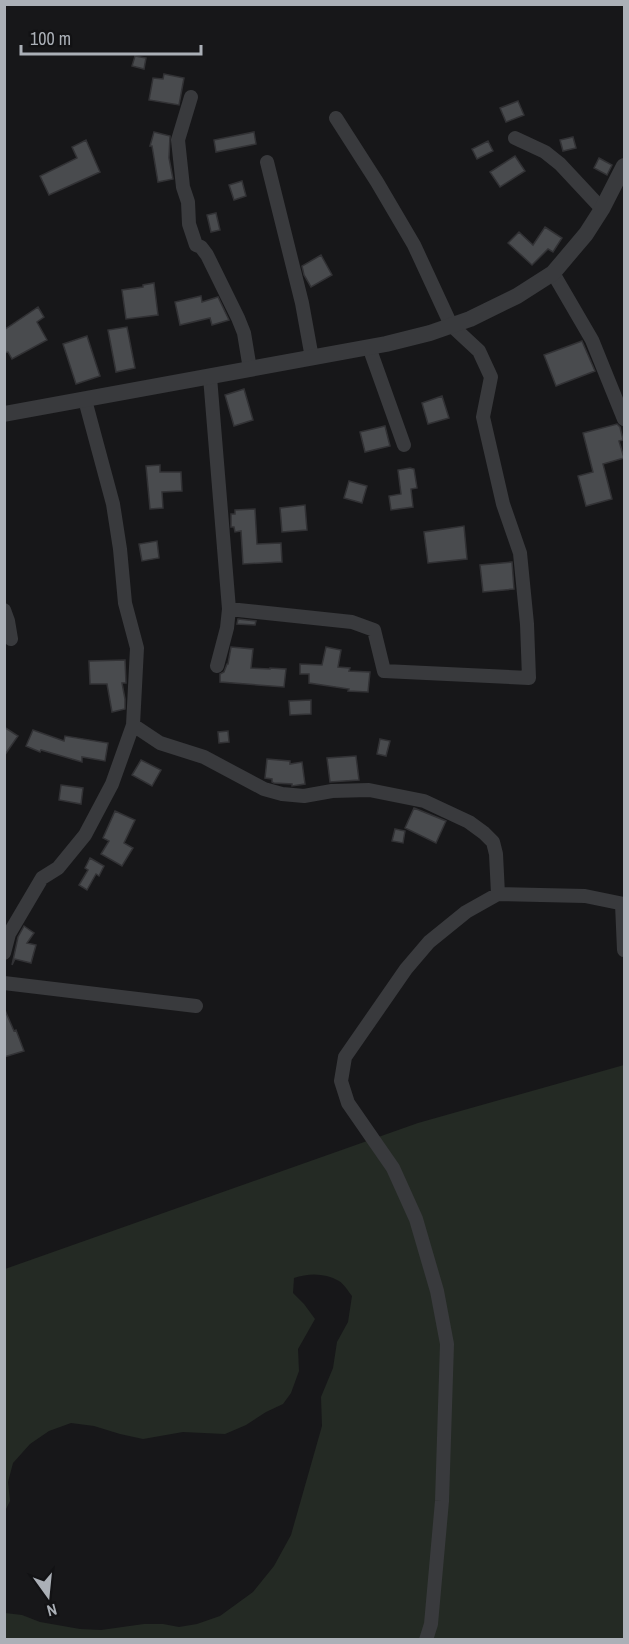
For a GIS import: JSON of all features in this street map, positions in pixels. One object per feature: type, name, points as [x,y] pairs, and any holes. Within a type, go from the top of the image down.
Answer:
[{"type":"street","points":[[191,97],[177,140],[183,187],[188,202],[189,224],[196,244],[207,255],[238,318],[244,333],[250,369]]},
{"type":"street","points":[[229,609],[352,622],[374,630],[384,671],[529,678],[527,624],[520,554],[502,504],[483,417],[491,377],[479,351],[451,326],[414,245],[336,117]]},
{"type":"street","points":[[515,138],[545,152],[560,164],[602,209]]},
{"type":"street","points":[[267,162],[302,303],[312,358]]},
{"type":"street","points":[[4,414],[369,347],[430,333],[470,319],[518,296],[553,273],[586,234],[623,175]]},
{"type":"street","points":[[553,273],[592,340],[624,419]]},
{"type":"street","points":[[369,347],[404,445]]},
{"type":"street","points":[[210,377],[229,609],[227,628],[217,666]]},
{"type":"street","points":[[4,953],[9,934],[42,878],[58,868],[85,835],[112,784],[133,725],[137,648],[125,603],[113,504],[85,400]]},
{"type":"street","points":[[4,610],[11,639]]},
{"type":"street","points":[[133,725],[160,743],[204,757],[264,789],[282,794],[304,796],[332,791],[369,790],[424,801],[469,822],[493,842],[496,854],[498,894]]},
{"type":"street","points":[[426,1640],[431,1624],[442,1501],[447,1344],[437,1291],[416,1219],[393,1168],[348,1103],[341,1081],[345,1057],[413,960],[429,942],[466,912],[498,894],[585,896],[623,904],[624,951]]},
{"type":"street","points":[[4,983],[196,1006]]},
{"type":"shaded area","points":[[624,1065],[624,1639],[5,1639],[5,1613],[80,1629],[101,1630],[144,1624],[179,1627],[220,1616],[253,1592],[274,1566],[291,1535],[322,1426],[321,1397],[333,1368],[337,1342],[348,1322],[352,1296],[341,1282],[328,1276],[305,1275],[294,1278],[293,1293],[315,1319],[298,1349],[299,1371],[291,1393],[283,1404],[225,1434],[183,1432],[143,1439],[94,1426],[71,1423],[49,1431],[30,1444],[13,1463],[8,1482],[10,1501],[5,1511],[5,1269],[418,1123]]},
{"type":"building","points":[[135,56],[146,58],[144,69],[132,66]]},
{"type":"building","points":[[164,74],[184,78],[179,105],[149,100],[153,78],[163,79]]},
{"type":"building","points":[[518,101],[524,115],[506,122],[500,108]]},
{"type":"building","points":[[154,132],[170,136],[169,158],[173,179],[158,182],[152,146],[150,146]]},
{"type":"building","points":[[254,132],[256,144],[216,152],[214,140]]},
{"type":"building","points":[[573,137],[576,148],[563,151],[560,140]]},
{"type":"building","points":[[86,140],[100,172],[49,195],[40,176],[77,158],[72,147]]},
{"type":"building","points":[[488,141],[493,151],[477,159],[472,149]]},
{"type":"building","points":[[515,156],[525,171],[500,187],[490,172]]},
{"type":"building","points":[[599,158],[612,165],[607,175],[594,168]]},
{"type":"building","points":[[242,181],[246,196],[234,200],[229,185]]},
{"type":"building","points":[[216,213],[220,230],[211,232],[207,215]]},
{"type":"building","points":[[545,227],[562,238],[553,252],[548,249],[532,265],[508,243],[519,232],[533,245]]},
{"type":"building","points":[[321,255],[332,275],[311,287],[302,266]]},
{"type":"building","points":[[154,283],[158,315],[126,319],[122,290]]},
{"type":"building","points":[[201,296],[202,302],[218,297],[229,320],[212,325],[210,318],[180,325],[175,302]]},
{"type":"building","points":[[38,307],[44,317],[37,322],[47,340],[12,359],[8,352],[4,353],[4,330]]},
{"type":"building","points":[[127,327],[135,368],[116,372],[108,330]]},
{"type":"building","points":[[87,336],[100,376],[76,384],[63,344]]},
{"type":"building","points":[[582,341],[595,371],[556,386],[544,355]]},
{"type":"building","points":[[244,389],[253,420],[234,426],[225,395]]},
{"type":"building","points":[[442,396],[449,418],[428,424],[422,403]]},
{"type":"building","points":[[617,424],[623,440],[619,441],[624,458],[603,464],[612,499],[586,506],[578,476],[593,472],[583,433]]},
{"type":"building","points":[[385,426],[390,446],[365,452],[360,432]]},
{"type":"building","points":[[160,465],[160,472],[181,472],[182,491],[162,492],[163,508],[150,509],[146,466]]},
{"type":"building","points":[[414,469],[417,488],[411,489],[413,507],[391,510],[389,496],[401,494],[398,470]]},
{"type":"building","points":[[349,481],[367,486],[362,503],[344,498]]},
{"type":"building","points":[[305,505],[307,530],[282,532],[280,508]]},
{"type":"building","points":[[255,509],[257,544],[281,543],[282,562],[243,564],[241,531],[235,532],[234,527],[231,527],[231,514],[235,514],[235,510]]},
{"type":"building","points":[[464,526],[467,559],[428,563],[424,532]]},
{"type":"building","points":[[157,541],[159,558],[142,561],[139,544]]},
{"type":"building","points":[[512,562],[514,589],[483,592],[480,565]]},
{"type":"building","points":[[238,619],[256,621],[255,625],[237,624]]},
{"type":"building","points":[[231,647],[253,649],[251,668],[286,669],[284,687],[220,682],[220,674],[224,672],[228,664]]},
{"type":"building","points":[[326,647],[341,650],[338,667],[350,668],[349,671],[370,672],[368,692],[348,691],[349,689],[309,683],[309,674],[300,674],[300,664],[322,665]]},
{"type":"building","points":[[125,660],[126,683],[122,683],[125,709],[112,712],[107,684],[90,684],[89,661]]},
{"type":"building","points":[[311,700],[311,714],[290,715],[289,701]]},
{"type":"building","points":[[4,727],[18,736],[4,756]]},
{"type":"building","points":[[33,730],[64,741],[65,736],[108,743],[105,761],[82,757],[82,762],[41,750],[40,752],[26,746]]},
{"type":"building","points":[[228,731],[229,742],[219,743],[218,732]]},
{"type":"building","points":[[380,739],[390,741],[386,756],[377,754]]},
{"type":"building","points":[[356,756],[359,780],[330,782],[327,758]]},
{"type":"building","points":[[267,759],[290,761],[290,764],[302,762],[305,784],[292,786],[292,784],[274,783],[272,779],[265,778]]},
{"type":"building","points":[[141,760],[161,770],[152,786],[132,775]]},
{"type":"building","points":[[61,785],[83,788],[81,804],[59,800]]},
{"type":"building","points":[[414,808],[446,821],[436,843],[405,828]]},
{"type":"building","points":[[115,811],[135,820],[124,843],[133,848],[122,866],[101,854],[109,841],[103,838]]},
{"type":"building","points":[[395,829],[405,831],[403,843],[392,841]]},
{"type":"building","points":[[90,858],[104,866],[99,876],[96,874],[87,890],[79,885],[88,870],[85,868]]},
{"type":"building","points":[[24,926],[34,933],[27,943],[36,945],[31,963],[15,959],[12,965],[18,937]]},
{"type":"building","points":[[4,1008],[24,1051],[4,1057]]}]
